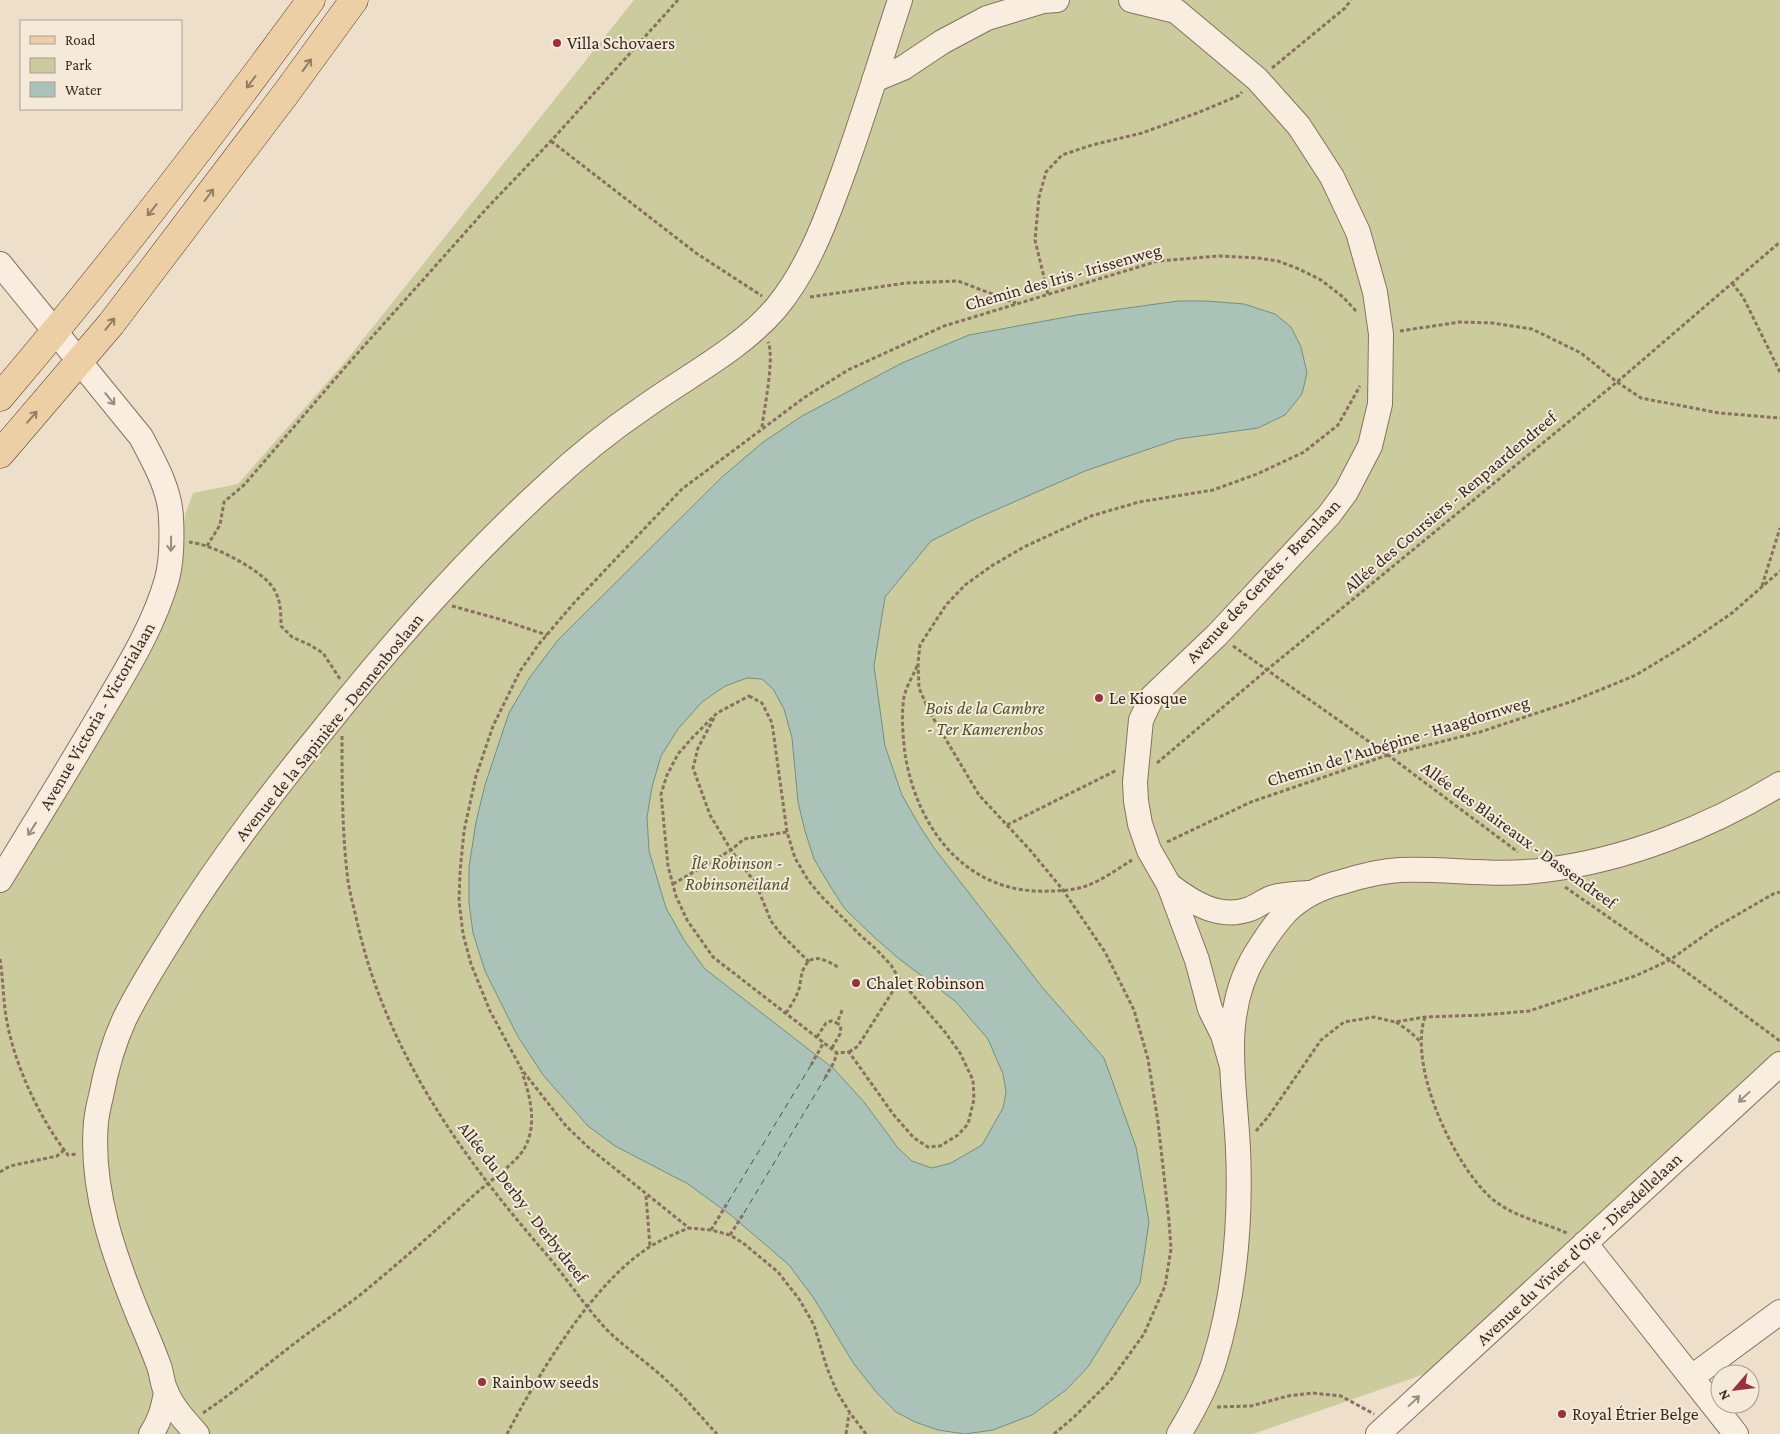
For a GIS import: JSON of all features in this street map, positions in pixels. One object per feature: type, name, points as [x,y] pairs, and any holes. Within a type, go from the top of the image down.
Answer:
[{"type":"main road","points":[[0,397],[179,176],[311,0]]},
{"type":"main road","points":[[0,454],[111,324],[287,92],[354,0]]},
{"type":"street","name":"Avenue de la Sapinière - Dennenboslaan","points":[[192,1429],[166,1392],[161,1371],[120,1270],[100,1197],[96,1154],[96,1119],[106,1072],[123,1023],[143,984],[189,909],[224,858],[278,785],[354,690],[432,601],[546,486],[595,443],[642,408],[731,348],[760,325],[784,297],[807,261],[826,219],[853,148],[900,0]]},
{"type":"street","points":[[874,80],[903,68],[942,42],[987,18],[1043,1],[1058,0]]},
{"type":"street","name":"Avenue des Genêts - Bremlaan","points":[[1131,0],[1176,11],[1257,80],[1299,126],[1332,177],[1358,232],[1375,292],[1381,334],[1380,404],[1370,446],[1346,492],[1329,515],[1217,635],[1152,697],[1141,720],[1137,744],[1136,773],[1136,801],[1140,824],[1150,850],[1169,885],[1197,960],[1210,1009],[1224,1035],[1231,1064]]},
{"type":"street","name":"Avenue Victoria - Victorialaan","points":[[0,264],[141,437],[157,468],[166,493],[171,516],[171,540],[167,578],[151,622],[64,777],[0,880]]},
{"type":"street","points":[[1169,885],[1198,905],[1213,911],[1238,912],[1272,898],[1311,893],[1368,874],[1400,870],[1543,871],[1619,854],[1687,832],[1734,810],[1780,784]]},
{"type":"street","points":[[1179,1434],[1196,1405],[1214,1363],[1232,1277],[1239,1203],[1238,1149],[1231,1064],[1231,1034],[1235,1009],[1245,972],[1266,936],[1288,911],[1311,893]]},
{"type":"street","points":[[1190,941],[1195,931],[1226,912]]},
{"type":"street","name":"Avenue du Vivier d'Oie - Diesdellelaan","points":[[1383,1430],[1780,1064]]},
{"type":"street","points":[[1585,1243],[1736,1434]]},
{"type":"street","points":[[1692,1377],[1780,1312]]},
{"type":"street","name":"Avenue de la Sapinière - Dennenboslaan","points":[[152,1434],[163,1411],[166,1392]]},
{"type":"path","points":[[207,546],[220,525],[224,502],[244,485],[486,208],[551,141],[678,0]]},
{"type":"path","points":[[1048,294],[1035,240],[1039,197],[1046,172],[1062,155],[1092,145],[1142,133],[1238,96],[1345,8],[1351,0]]},
{"type":"path","points":[[551,141],[696,253],[784,297],[810,296],[906,282],[958,281],[1017,303]]},
{"type":"path","name":"Allée des Coursiers - Renpaardendreef","points":[[1136,773],[1268,669],[1617,382],[1780,242]]},
{"type":"path","name":"Chemin des Iris - Irissenweg","points":[[522,1070],[490,1010],[471,964],[463,934],[459,901],[460,872],[464,831],[476,776],[493,726],[520,670],[573,604],[682,489],[805,397],[848,370],[944,326],[1158,261],[1219,256],[1278,261],[1299,268],[1321,280],[1348,302],[1357,312],[1360,320]]},
{"type":"path","points":[[1732,283],[1743,297],[1780,372]]},
{"type":"path","points":[[1381,334],[1460,322],[1492,322],[1532,329],[1581,353],[1617,382],[1641,398],[1719,413],[1780,418]]},
{"type":"path","points":[[760,325],[770,347],[762,428]]},
{"type":"path","points":[[1054,1434],[1110,1381],[1144,1334],[1165,1286],[1171,1249],[1158,1122],[1148,1059],[1134,1010],[1105,952],[1062,890],[1030,850],[979,795],[929,711],[919,688],[918,663],[920,645],[946,605],[965,585],[993,565],[1024,547],[1091,516],[1139,502],[1212,490],[1257,474],[1304,452],[1338,425],[1360,387],[1362,380]]},
{"type":"path","points":[[1762,587],[1780,528]]},
{"type":"path","points":[[171,540],[195,542],[207,546],[229,556],[263,576],[275,591],[281,609],[280,626],[292,637],[310,645],[323,654],[339,678],[354,690]]},
{"type":"path","name":"Chemin de l'Aubépine - Haagdornweg","points":[[918,663],[904,697],[902,736],[909,778],[920,807],[934,830],[953,856],[974,872],[996,884],[1031,892],[1062,890],[1087,886],[1150,850],[1251,802],[1388,755],[1480,732],[1573,701],[1636,675],[1687,644],[1732,613],[1780,571]]},
{"type":"path","points":[[432,601],[499,619],[547,635]]},
{"type":"path","name":"Allée des Blaireaux - Dassendreef","points":[[1217,635],[1388,755],[1543,871],[1670,960],[1780,1041]]},
{"type":"path","points":[[849,1052],[898,1120],[914,1138],[928,1147],[940,1146],[958,1135],[968,1124],[974,1099],[973,1080],[960,1053],[945,1032],[900,980],[891,965],[821,896],[808,880],[795,858],[787,832],[772,723],[762,703],[749,696],[717,713],[678,754],[667,775],[661,794],[668,866],[676,896],[687,920],[713,957],[837,1053],[849,1052],[858,1046],[900,980]]},
{"type":"path","name":"Allée du Derby - Derbydreef","points":[[338,711],[342,730],[342,807],[348,882],[361,940],[373,978],[406,1058],[445,1124],[487,1183],[588,1306],[609,1331],[666,1380],[717,1434]]},
{"type":"path","points":[[717,713],[698,748],[693,768],[710,815],[731,850],[756,884],[776,930],[809,962]]},
{"type":"path","points":[[1007,825],[1118,770],[1136,773]]},
{"type":"path","points":[[673,884],[731,850],[744,839],[787,832]]},
{"type":"path","points":[[1395,1022],[1425,1017],[1483,1015],[1529,1010],[1635,976],[1670,960],[1716,927],[1773,894],[1780,892]]},
{"type":"path","points":[[786,1014],[798,992],[803,969],[809,962],[815,958],[822,958],[838,967]]},
{"type":"path","points":[[0,959],[6,1018],[19,1064],[36,1104],[64,1150],[57,1156],[10,1166],[0,1172]]},
{"type":"path","points":[[836,1023],[843,1008]]},
{"type":"path","points":[[1238,1149],[1268,1117],[1321,1040],[1344,1022],[1374,1017],[1395,1022],[1409,1030],[1420,1042]]},
{"type":"path","points":[[1425,1017],[1420,1042],[1428,1084],[1437,1115],[1452,1147],[1469,1172],[1490,1197],[1514,1214],[1555,1227],[1580,1238],[1585,1243]]},
{"type":"path","points":[[817,1037],[827,1022],[831,1021],[841,1026],[841,1032],[832,1048]]},
{"type":"path","points":[[812,1065],[824,1042]]},
{"type":"path","points":[[825,1078],[837,1053]]},
{"type":"path","points":[[192,1429],[280,1354],[358,1296],[422,1244],[513,1161],[524,1149],[529,1135],[532,1116],[529,1093],[522,1070]]},
{"type":"path","points":[[522,1070],[566,1126],[588,1147],[646,1196],[689,1228]]},
{"type":"path","points":[[646,1196],[650,1247]]},
{"type":"path","points":[[711,1230],[728,1202]]},
{"type":"path","points":[[730,1235],[744,1213]]},
{"type":"path","points":[[506,1434],[552,1358],[588,1306],[613,1278],[650,1247],[689,1228],[711,1230],[730,1235],[743,1242],[778,1272],[800,1299],[814,1325],[827,1368],[837,1392],[866,1434]]},
{"type":"path","points":[[1196,1405],[1217,1407],[1251,1406],[1288,1396],[1312,1393],[1341,1396],[1372,1412],[1383,1430]]},
{"type":"path","points":[[847,1433],[850,1413]]},
{"type":"green space","name":"Bois de la Cambre - Ter Kamerenbos","points":[[634,0],[1780,0],[1780,1053],[1442,1368],[1253,1434],[0,1434],[0,889],[176,580],[185,515],[193,493],[238,484],[345,362]]},
{"type":"water","points":[[1178,301],[1244,304],[1275,314],[1291,327],[1301,347],[1307,373],[1302,394],[1285,415],[1258,428],[1178,439],[1085,471],[975,519],[931,541],[885,597],[874,666],[885,746],[902,795],[934,848],[1042,987],[1104,1058],[1136,1147],[1149,1222],[1140,1283],[1088,1367],[1066,1390],[1032,1415],[993,1430],[965,1434],[938,1430],[915,1422],[896,1412],[877,1393],[854,1364],[813,1297],[789,1265],[732,1216],[688,1184],[615,1146],[588,1126],[543,1075],[517,1035],[485,971],[473,933],[469,903],[469,867],[476,822],[485,785],[509,713],[530,677],[558,640],[722,477],[762,443],[802,416],[902,363],[969,335],[1077,315]],"holes":[[[747,678],[762,679],[773,689],[784,709],[792,738],[798,802],[805,831],[814,859],[830,886],[845,909],[874,937],[898,958],[955,1001],[988,1039],[1003,1074],[1006,1092],[1003,1108],[982,1145],[951,1163],[932,1168],[912,1161],[898,1148],[864,1102],[834,1069],[705,969],[684,940],[666,908],[649,851],[647,817],[652,787],[661,756],[678,729],[702,702],[725,686]]]},
{"type":"ferry route","points":[[728,1202],[811,1065]]},
{"type":"ferry route","points":[[744,1213],[825,1078]]},
{"type":"place","name":"Villa Schovaers","points":[[557,43]]},
{"type":"place","name":"Le Kiosque","points":[[1099,698]]},
{"type":"place","name":"Chalet Robinson","points":[[856,983]]},
{"type":"place","name":"Rainbow seeds","points":[[482,1382]]},
{"type":"place","name":"Royal Étrier Belge","points":[[1562,1414]]},
{"type":"park label","name":"Île Robinson - Robinsoneiland","points":[[737,873]]}]
